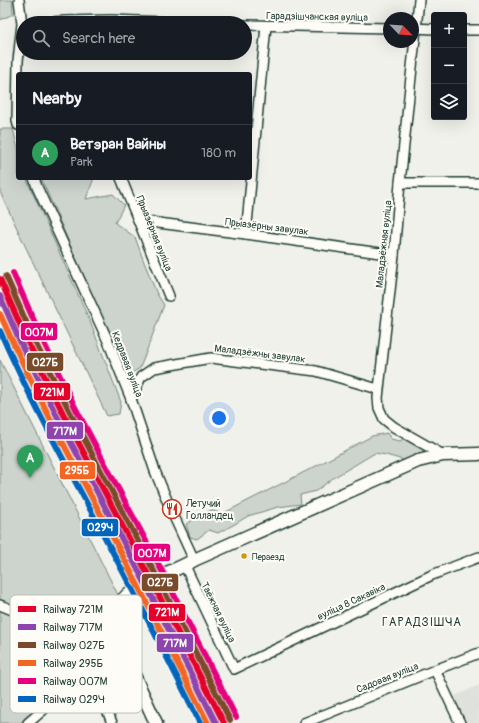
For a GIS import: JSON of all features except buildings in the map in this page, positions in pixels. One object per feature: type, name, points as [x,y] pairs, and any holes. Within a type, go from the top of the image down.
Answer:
[{"type":"main road","points":[[127,595],[148,582],[189,563],[418,461],[443,455],[479,454]]},
{"type":"main road","points":[[142,693],[156,723]]},
{"type":"street","points":[[19,0],[22,16]]},
{"type":"street","name":"Маладзёжная вуліца","points":[[417,12],[419,0]]},
{"type":"street","name":"Гарадзішчанская вуліца","points":[[252,25],[383,28]]},
{"type":"street","points":[[252,172],[266,26]]},
{"type":"street","points":[[419,28],[431,29]]},
{"type":"street","points":[[467,30],[479,30]]},
{"type":"street","name":"Маладзёжная вуліца","points":[[413,48],[394,255],[378,389],[378,408],[384,418],[394,427],[443,455]]},
{"type":"street","points":[[18,60],[18,72]]},
{"type":"street","name":"Кедравая вуліца","points":[[35,180],[108,342],[155,471],[171,510],[189,563]]},
{"type":"street","name":"Прыазёрная вуліца","points":[[122,180],[169,296]]},
{"type":"street","points":[[246,234],[251,180]]},
{"type":"street","points":[[400,183],[479,183]]},
{"type":"street","name":"Прыазёрны завулак","points":[[137,217],[150,222],[394,255]]},
{"type":"street","name":"Маладзёжны завулак","points":[[130,399],[141,377],[154,368],[211,358],[316,371],[378,389]]},
{"type":"street","name":"вуліца 8 Сакавіка","points":[[234,669],[432,575],[479,557]]},
{"type":"street","name":"Таёжная вуліца","points":[[189,563],[234,669]]},
{"type":"street","points":[[0,606],[10,610]]},
{"type":"street","name":"Садовая вуліца","points":[[304,723],[479,653]]},
{"type":"street","points":[[434,670],[460,723]]},
{"type":"street","points":[[28,723],[40,713]]},
{"type":"street","points":[[108,713],[112,723]]},
{"type":"shaded area","points":[[0,0],[12,0],[13,14],[0,20]]},
{"type":"shaded area","points":[[0,129],[13,129],[16,141],[16,180],[27,180],[89,319],[121,402],[119,414],[107,416],[0,192]]},
{"type":"shaded area","points":[[42,180],[93,180],[86,199],[113,194],[124,205],[115,223],[135,237],[157,294],[164,305],[140,368],[127,376]]},
{"type":"shaded area","points":[[0,360],[118,595],[10,595],[10,713],[32,713],[20,723],[0,723]]},
{"type":"shaded area","points":[[387,433],[391,439],[400,441],[404,438],[430,453],[407,461],[375,453],[333,478],[316,491],[300,495],[301,504],[278,507],[248,516],[218,533],[209,530],[197,539],[190,537],[186,524],[211,510],[222,514],[372,436]]},
{"type":"shaded area","points":[[479,685],[479,723],[466,723],[455,696]]},
{"type":"rail line","name":"007М","points":[[13,273],[42,339],[76,409],[163,573],[236,717]]},
{"type":"rail line","name":"027Б","points":[[6,276],[35,342],[70,412],[230,720]]},
{"type":"rail line","name":"721М","points":[[0,279],[29,345],[64,415],[224,723]]},
{"type":"rail line","name":"717М","points":[[0,296],[23,348],[58,418],[145,583],[216,723]]},
{"type":"rail line","name":"295Б","points":[[0,314],[51,420],[208,723]]},
{"type":"rail line","name":"029Ч","points":[[0,331],[44,423],[135,595]]},
{"type":"rail line","name":"029Ч","points":[[142,609],[200,723]]},
{"type":"place","name":"Ветэран Вайны","points":[[30,478]]},
{"type":"place","name":"Летучий Голландец","points":[[172,509]]},
{"type":"place","name":"Пераезд","points":[[244,556]]},
{"type":"district","name":"ГАРАДЗІШЧА","points":[[422,622]]}]
